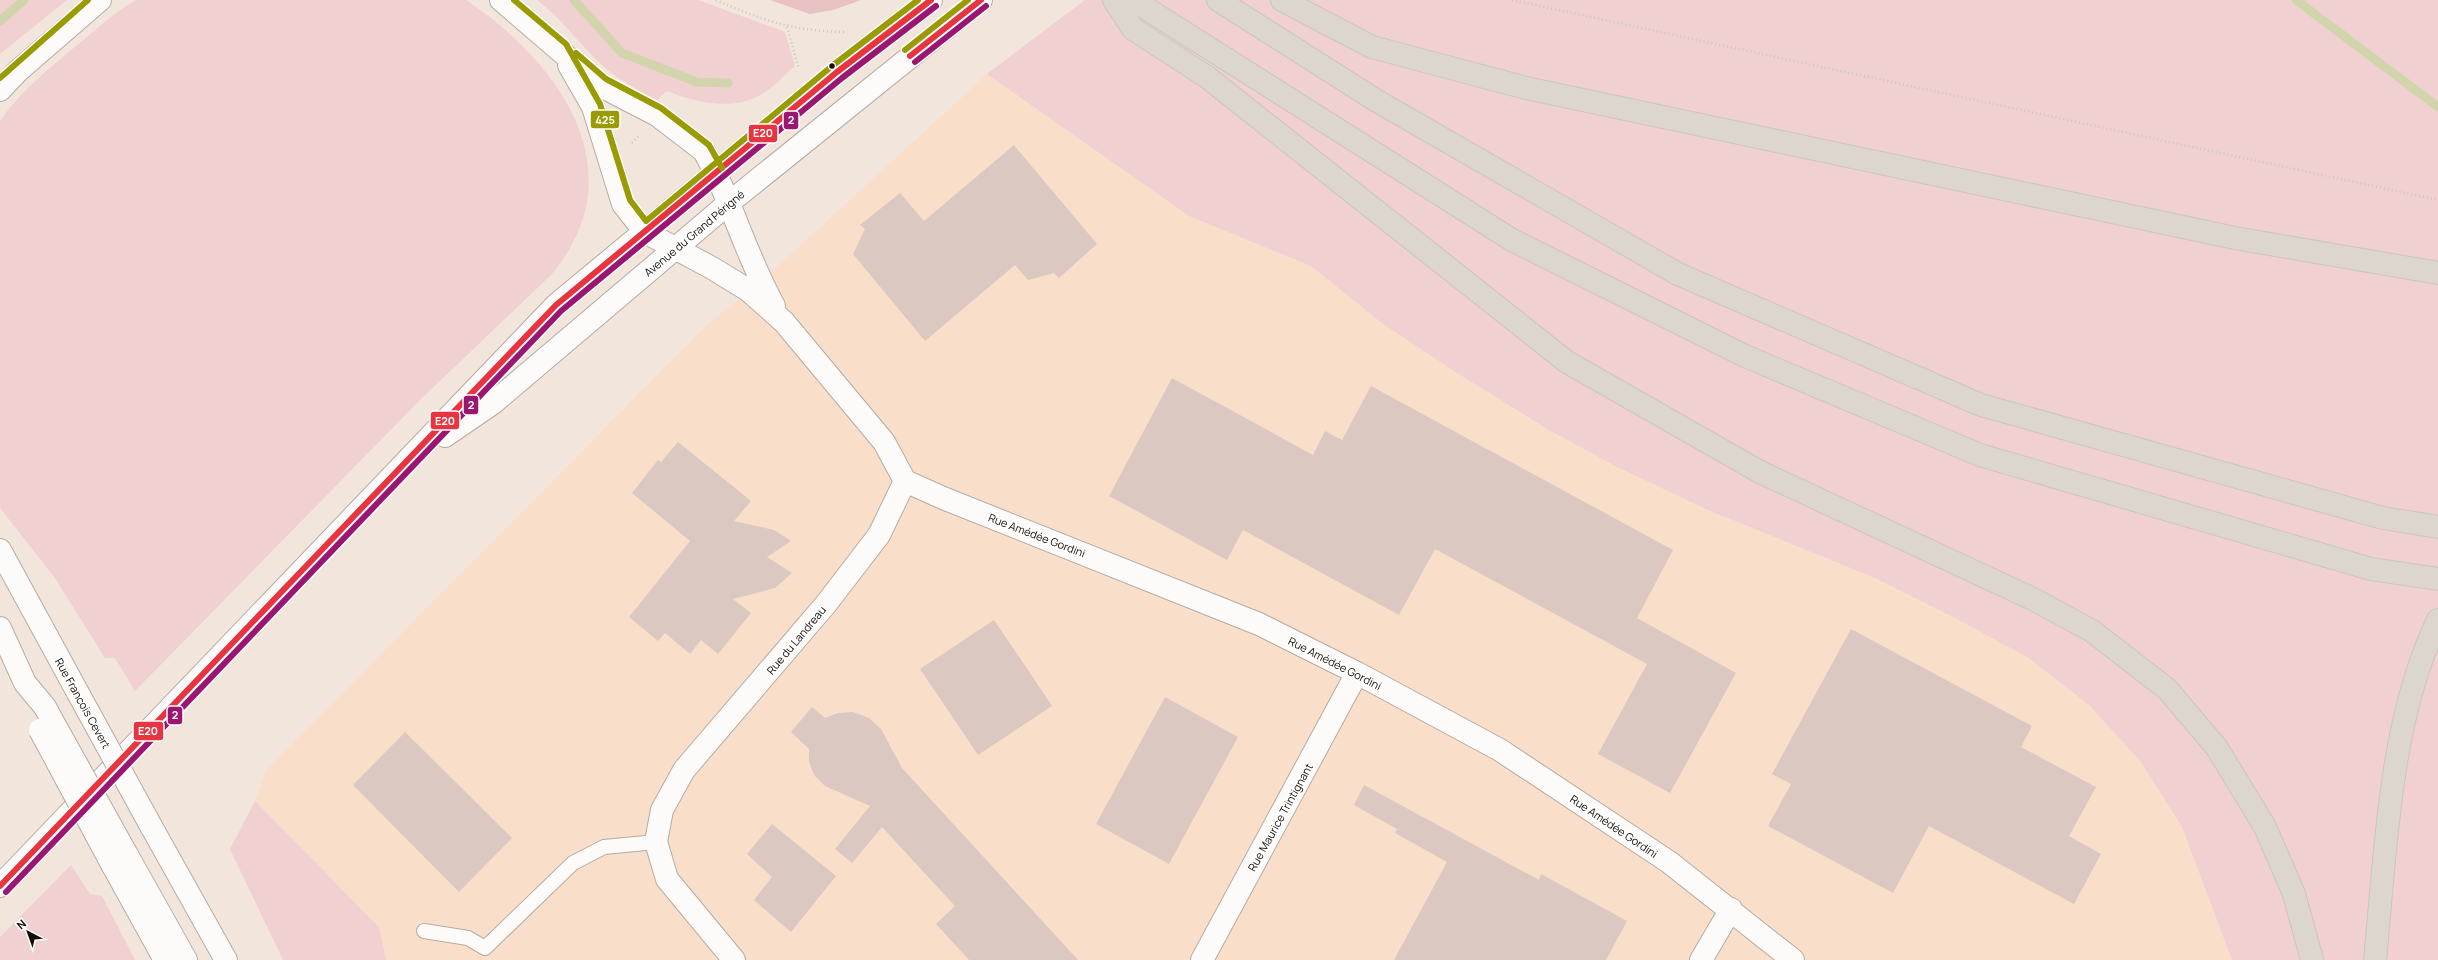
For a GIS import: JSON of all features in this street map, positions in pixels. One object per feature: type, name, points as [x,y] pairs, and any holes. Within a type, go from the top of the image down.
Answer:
[{"type":"highway","points":[[1114,0],[1133,29],[1207,77],[1567,362],[1760,472],[2033,599],[2092,630],[2160,684],[2217,748],[2266,827],[2294,894],[2312,960]]},
{"type":"highway","points":[[1133,0],[1512,240],[1745,356],[1980,455],[2371,569],[2438,579]]},
{"type":"highway","points":[[1218,0],[1377,101],[1678,274],[1981,405],[2383,518],[2438,527]]},
{"type":"highway","points":[[1282,0],[1372,47],[1526,88],[2235,238],[2438,273]]},
{"type":"highway","points":[[2375,960],[2391,800],[2403,727],[2425,646],[2438,620]]},
{"type":"street","points":[[0,90],[18,71],[100,0]]},
{"type":"street","points":[[501,0],[602,86],[657,115],[704,151],[730,202],[760,281],[784,322]]},
{"type":"street","name":"Avenue du Grand Périgné","points":[[0,886],[407,463],[556,305],[715,172],[815,92],[837,72],[932,0]]},
{"type":"street","name":"Avenue du Grand Périgné","points":[[407,463],[493,403],[730,202],[975,4]]},
{"type":"street","points":[[559,48],[593,107],[623,204],[645,232],[748,290],[784,322],[884,442],[905,481]]},
{"type":"street","name":"Rue Amédée Gordini","points":[[905,481],[950,501],[1259,624],[1357,673],[1500,750],[1669,862],[1731,909],[1793,960]]},
{"type":"street","name":"Rue du Landreau","points":[[734,960],[667,879],[656,842],[662,810],[684,770],[826,604],[879,535],[905,481]]},
{"type":"street","name":"Rue Francois Cevert","points":[[0,550],[226,960]]},
{"type":"street","points":[[0,628],[25,683],[34,718],[46,725],[119,859],[165,960]]},
{"type":"street","name":"Rue Maurice Trintignant","points":[[1202,960],[1357,673]]},
{"type":"street","points":[[119,859],[186,960]]},
{"type":"street","points":[[1701,960],[1731,909]]},
{"type":"lane","points":[[424,931],[468,938],[485,954],[573,863],[604,847],[656,842]]},
{"type":"path","points":[[716,0],[787,27],[815,32],[851,32]]},
{"type":"path","points":[[1512,0],[2438,200]]},
{"type":"path","points":[[787,27],[802,77]]},
{"type":"path","points":[[631,145],[645,129]]},
{"type":"shaded area","points":[[0,0],[67,0],[0,54]]},
{"type":"shaded area","points":[[137,0],[466,0],[500,25],[530,54],[556,87],[576,121],[587,158],[588,196],[577,235],[552,274],[420,400],[135,691],[115,658],[105,658],[55,578],[0,508],[0,121],[27,89],[48,70],[108,20]]},
{"type":"shaded area","points":[[537,0],[698,0],[785,32],[795,66],[765,92],[742,102],[716,104],[691,99],[667,91],[657,100],[611,73],[590,53],[554,14]]},
{"type":"shaded area","points":[[770,0],[861,0],[833,10],[810,14]]},
{"type":"shaded area","points":[[1085,0],[2438,0],[2438,960],[2232,960],[2182,827],[2141,762],[2089,705],[2027,657],[1953,617],[1875,578],[1708,510],[1617,467],[1549,430],[1457,373],[1383,324],[1311,266],[1189,216],[987,74]]},
{"type":"shaded area","points":[[987,74],[1189,216],[1311,266],[1383,324],[1457,373],[1549,430],[1617,467],[1708,510],[1875,578],[1953,617],[2027,657],[2089,705],[2141,762],[2182,827],[2232,960],[386,960],[379,927],[255,801],[267,769],[710,322],[756,286]]},
{"type":"shaded area","points":[[255,801],[379,927],[386,960],[283,960],[230,849]]},
{"type":"shaded area","points":[[71,865],[90,894],[102,896],[135,960],[0,960],[0,937]]},
{"type":"building","points":[[1014,145],[1097,244],[1059,278],[1054,273],[1028,280],[1015,265],[925,341],[853,254],[865,229],[860,225],[900,193],[924,221]]},
{"type":"building","points":[[1172,378],[1313,455],[1325,431],[1342,440],[1371,386],[1673,550],[1637,618],[1736,673],[1670,793],[1598,754],[1647,664],[1435,549],[1399,615],[1243,530],[1227,560],[1109,496]]},
{"type":"building","points":[[678,442],[751,501],[734,521],[774,530],[791,541],[767,557],[792,573],[775,588],[733,599],[751,613],[718,654],[701,640],[690,654],[665,633],[658,641],[629,617],[690,541],[632,493],[658,460],[661,462]]},
{"type":"building","points":[[994,620],[1052,706],[978,755],[920,669]]},
{"type":"building","points":[[1851,629],[2032,726],[2021,747],[2096,787],[2069,836],[2101,854],[2074,904],[1929,826],[1893,893],[1768,826],[1791,784],[1772,774]]},
{"type":"building","points":[[1165,697],[1238,737],[1169,864],[1096,824]]},
{"type":"building","points":[[812,707],[825,718],[838,713],[853,712],[869,718],[881,729],[902,768],[1078,960],[969,960],[936,924],[955,906],[882,827],[852,863],[835,849],[870,806],[825,786],[814,775],[809,762],[809,749],[791,732]]},
{"type":"building","points":[[405,732],[512,838],[459,892],[353,785]]},
{"type":"building","points":[[1364,785],[1539,880],[1541,874],[1627,921],[1606,960],[1394,960],[1447,862],[1395,833],[1397,829],[1354,805]]},
{"type":"building","points":[[772,824],[836,876],[791,932],[754,900],[772,877],[747,854]]},
{"type":"waterway","points":[[0,21],[24,0]]},
{"type":"waterway","points":[[574,0],[622,53],[697,82],[728,83]]},
{"type":"waterway","points":[[2296,0],[2438,107]]},
{"type":"transit line","name":"425","points":[[0,78],[88,0]]},
{"type":"transit line","name":"425","points":[[514,0],[566,44],[600,104],[630,200],[646,221],[832,66],[918,0]]},
{"type":"transit line","name":"E20","points":[[0,886],[556,305],[837,72],[931,0]]},
{"type":"transit line","name":"425","points":[[905,50],[968,0]]},
{"type":"transit line","name":"E20","points":[[910,56],[981,0]]},
{"type":"transit line","name":"2","points":[[6,892],[561,311],[842,78],[936,6]]},
{"type":"transit line","name":"2","points":[[915,62],[986,6]]},
{"type":"transit line","name":"425","points":[[576,53],[606,79],[661,108],[709,145],[722,168]]}]
